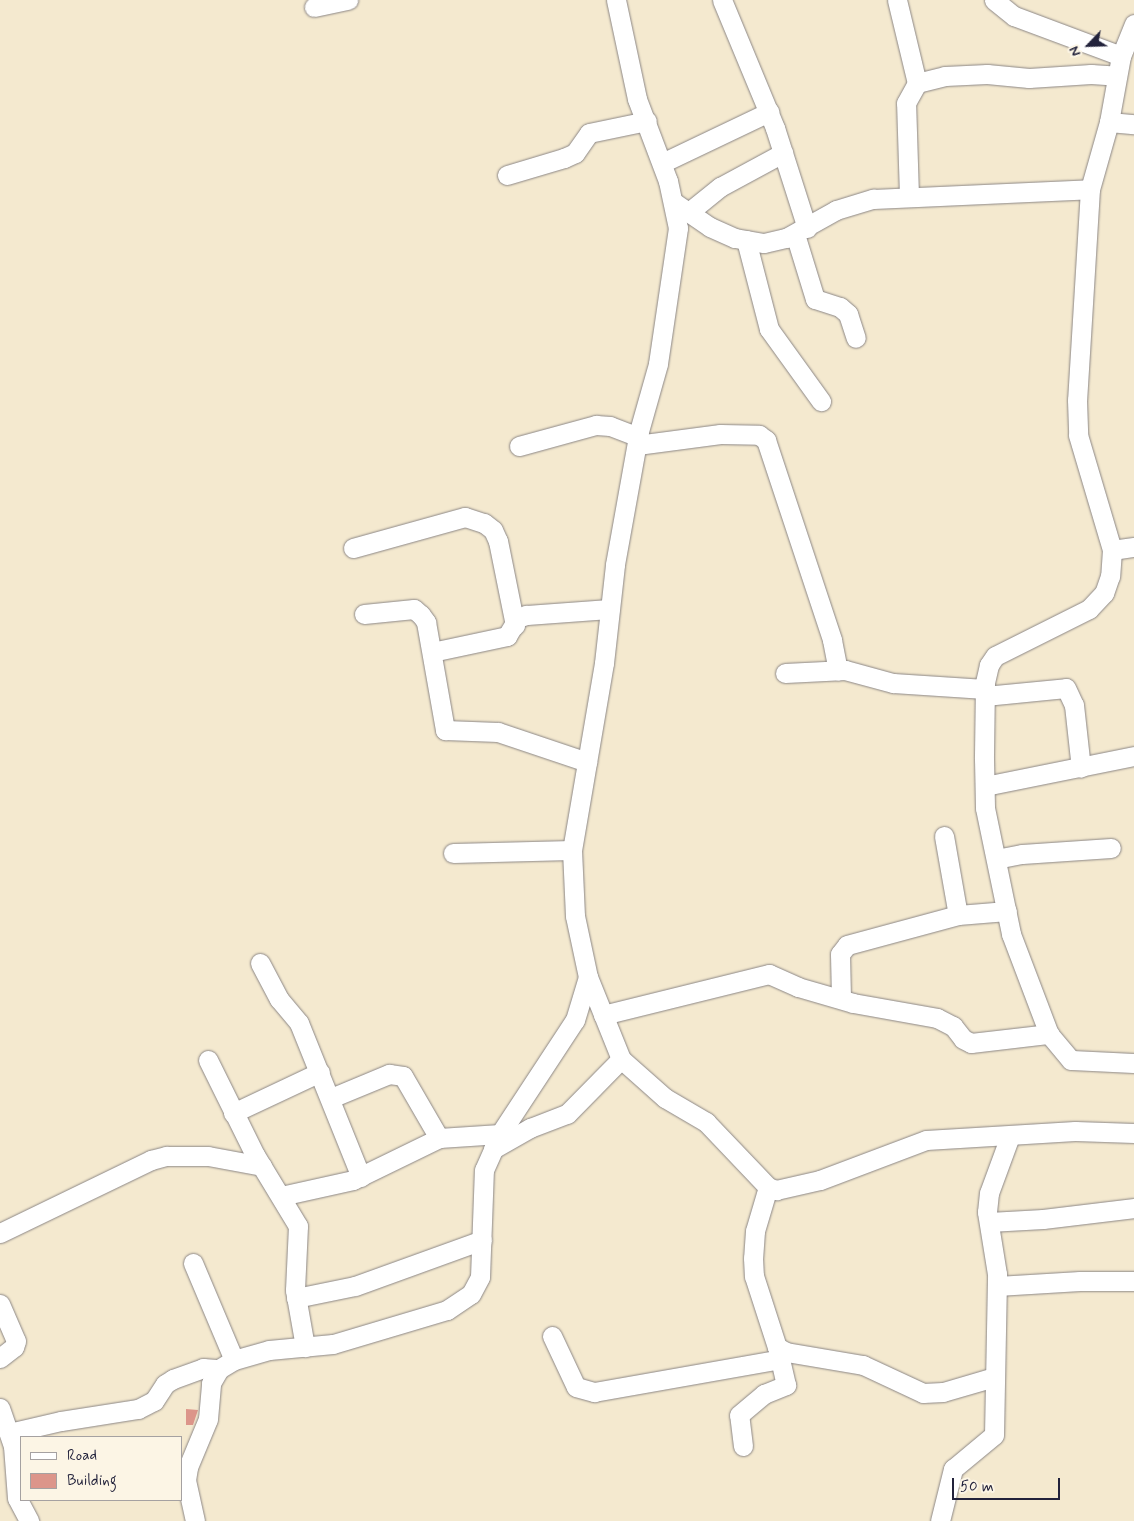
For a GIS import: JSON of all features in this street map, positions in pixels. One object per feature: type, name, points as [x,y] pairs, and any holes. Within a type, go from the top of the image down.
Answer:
[{"type":"street","points":[[314,7],[348,0]]},
{"type":"street","points":[[616,0],[637,99],[682,208],[658,364],[638,441],[572,850],[575,916],[588,977],[621,1059],[665,1098],[706,1122],[768,1186],[776,1190],[820,1180],[926,1140],[959,1136],[1010,1136],[1075,1131],[1134,1132]]},
{"type":"street","points":[[722,0],[769,112],[783,154],[816,299],[840,306],[848,314],[856,338]]},
{"type":"street","points":[[897,0],[917,83],[906,103],[909,196]]},
{"type":"street","points":[[994,0],[1014,16],[1121,56]]},
{"type":"street","points":[[1134,24],[1121,56],[1109,122],[1090,189],[1077,400],[1078,435],[1112,550],[1104,593],[1089,609],[995,656],[988,665],[985,693],[985,808],[1011,934],[1049,1034],[1071,1060],[1134,1063]]},
{"type":"street","points":[[917,83],[945,76],[987,74],[1029,78],[1091,74],[1117,76]]},
{"type":"street","points":[[662,163],[769,112]]},
{"type":"street","points":[[507,174],[564,158],[575,153],[589,133],[647,121]]},
{"type":"street","points":[[1109,122],[1134,124]]},
{"type":"street","points":[[682,208],[783,154]]},
{"type":"street","points":[[682,208],[710,227],[746,240],[764,243],[801,231],[853,203],[909,196],[1090,189]]},
{"type":"street","points":[[746,240],[768,329],[821,401]]},
{"type":"street","points":[[520,446],[596,425],[610,426],[638,441],[720,434],[759,435],[766,440],[832,640],[838,670]]},
{"type":"street","points":[[353,548],[465,517],[484,523],[493,530],[498,541],[514,625]]},
{"type":"street","points":[[1112,550],[1134,547]]},
{"type":"street","points":[[364,614],[414,609],[426,622],[442,723],[445,730],[498,732],[586,762]]},
{"type":"street","points":[[432,652],[502,638],[512,632],[518,618],[526,615],[610,609]]},
{"type":"street","points":[[785,673],[856,670],[893,683],[985,693],[1066,688],[1074,705],[1081,768]]},
{"type":"street","points":[[985,786],[1134,756]]},
{"type":"street","points":[[944,836],[958,915]]},
{"type":"street","points":[[996,859],[1022,854],[1111,848]]},
{"type":"street","points":[[453,853],[572,850]]},
{"type":"street","points":[[841,998],[842,948],[958,915],[1007,911]]},
{"type":"street","points":[[260,963],[279,999],[299,1022],[361,1177]]},
{"type":"street","points":[[603,1015],[769,974],[798,987],[937,1018],[953,1026],[963,1039],[971,1043],[1049,1034]]},
{"type":"street","points":[[9,1433],[62,1421],[138,1410],[154,1401],[165,1384],[173,1379],[203,1368],[226,1364],[269,1350],[332,1344],[447,1310],[471,1294],[480,1277],[484,1170],[497,1142],[575,1020],[588,977]]},
{"type":"street","points":[[281,1196],[361,1177],[439,1138],[497,1142],[568,1114],[621,1059]]},
{"type":"street","points":[[208,1060],[232,1113],[298,1226],[296,1298],[305,1346]]},
{"type":"street","points":[[232,1113],[320,1072]]},
{"type":"street","points":[[331,1098],[389,1074],[404,1076],[439,1138]]},
{"type":"street","points":[[940,1521],[953,1469],[994,1435],[997,1286],[988,1222],[989,1193],[1010,1136]]},
{"type":"street","points":[[0,1233],[151,1160],[166,1156],[208,1156],[262,1166]]},
{"type":"street","points":[[743,1446],[739,1415],[764,1394],[786,1385],[779,1353],[754,1276],[755,1231],[768,1186]]},
{"type":"street","points":[[988,1222],[1043,1219],[1134,1208]]},
{"type":"street","points":[[296,1298],[355,1286],[482,1240]]},
{"type":"street","points":[[193,1263],[226,1364]]},
{"type":"street","points":[[997,1286],[1080,1280],[1134,1281]]},
{"type":"street","points":[[0,1304],[16,1341],[14,1347],[0,1358]]},
{"type":"street","points":[[552,1336],[576,1387],[594,1392],[779,1353],[863,1365],[923,1393],[943,1392],[994,1377]]},
{"type":"street","points":[[195,1521],[186,1480],[188,1467],[208,1419],[212,1383],[226,1364]]},
{"type":"street","points":[[0,1408],[9,1433],[17,1498],[29,1521]]},
{"type":"building","points":[[186,1409],[198,1410],[193,1425],[186,1425]]}]
